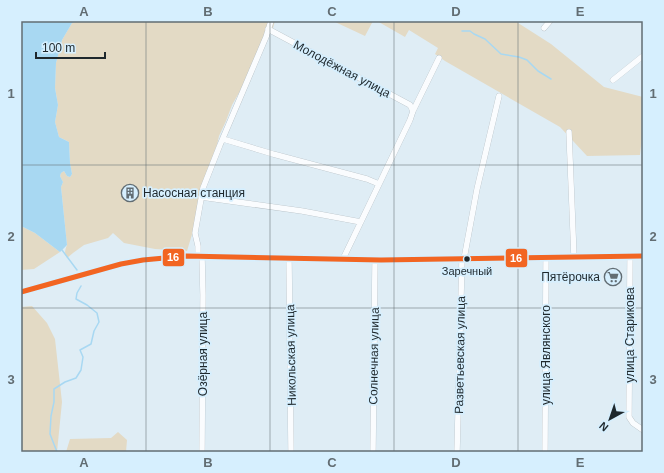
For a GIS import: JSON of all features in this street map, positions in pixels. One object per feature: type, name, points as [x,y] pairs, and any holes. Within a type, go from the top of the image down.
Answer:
[{"type":"street","points":[[271,21],[203,188],[201,197],[302,211],[361,222]]},
{"type":"street","points":[[544,28],[550,21]]},
{"type":"street","name":"Молодёжная улица","points":[[268,30],[410,105],[413,111]]},
{"type":"street","points":[[613,80],[643,56]]},
{"type":"street","points":[[343,259],[439,58]]},
{"type":"street","name":"Разветьевская улица","points":[[457,452],[463,259],[499,96]]},
{"type":"street","points":[[569,132],[574,257]]},
{"type":"street","points":[[223,139],[367,179],[379,184]]},
{"type":"street","name":"Озёрная улица","points":[[201,197],[195,233],[200,256],[203,295],[202,452]]},
{"type":"street","points":[[21,292],[121,264],[168,257],[200,256],[375,260],[643,256]]},
{"type":"street","name":"улица Являнского","points":[[545,452],[546,257]]},
{"type":"street","name":"улица Старикова","points":[[630,257],[630,417],[633,423],[643,430]]},
{"type":"street","name":"Никольская улица","points":[[290,258],[291,452]]},
{"type":"street","name":"Солнечная улица","points":[[373,452],[375,260]]},
{"type":"shaded area","points":[[79,21],[275,21],[273,28],[267,26],[264,38],[219,136],[204,179],[193,231],[187,251],[155,249],[124,243],[113,233],[108,238],[84,245],[67,258],[66,256],[65,252],[67,245],[61,187],[63,182],[60,176],[64,171],[67,176],[70,177],[72,174],[69,142],[59,137],[55,122],[58,105],[55,88],[56,63],[62,40],[72,23]]},
{"type":"shaded area","points":[[333,21],[373,21],[365,36]]},
{"type":"shaded area","points":[[377,21],[515,21],[551,44],[604,87],[643,97],[643,138],[640,155],[587,156],[560,127],[445,61],[435,54],[438,48],[409,30],[405,37]]},
{"type":"shaded area","points":[[21,226],[35,233],[60,252],[34,269],[21,270]]},
{"type":"shaded area","points":[[32,306],[47,323],[55,339],[62,402],[57,452],[21,452],[21,307]]},
{"type":"shaded area","points":[[118,432],[127,440],[126,452],[66,452],[70,439],[111,438]]},
{"type":"water","points":[[21,21],[79,21],[72,23],[62,40],[56,63],[55,88],[58,105],[55,122],[59,137],[69,142],[72,174],[70,177],[67,176],[64,171],[60,176],[63,182],[61,187],[67,245],[60,252],[35,233],[21,226]]},
{"type":"waterway","points":[[462,31],[470,31],[485,39],[501,54],[527,60],[538,71],[551,79]]},
{"type":"waterway","points":[[62,250],[77,270]]},
{"type":"waterway","points":[[57,452],[50,434],[54,389],[65,382],[76,378],[81,370],[83,357],[80,350],[91,344],[94,331],[99,322],[97,313],[76,299],[77,293],[81,286]]},
{"type":"transit line","name":"16","points":[[21,292],[121,264],[143,260],[186,256],[381,260],[643,256]]},
{"type":"place","name":"Насосная станция","points":[[130,193]]},
{"type":"place","name":"Заречный","points":[[467,259]]},
{"type":"place","name":"Пятёрочка","points":[[613,277]]}]
